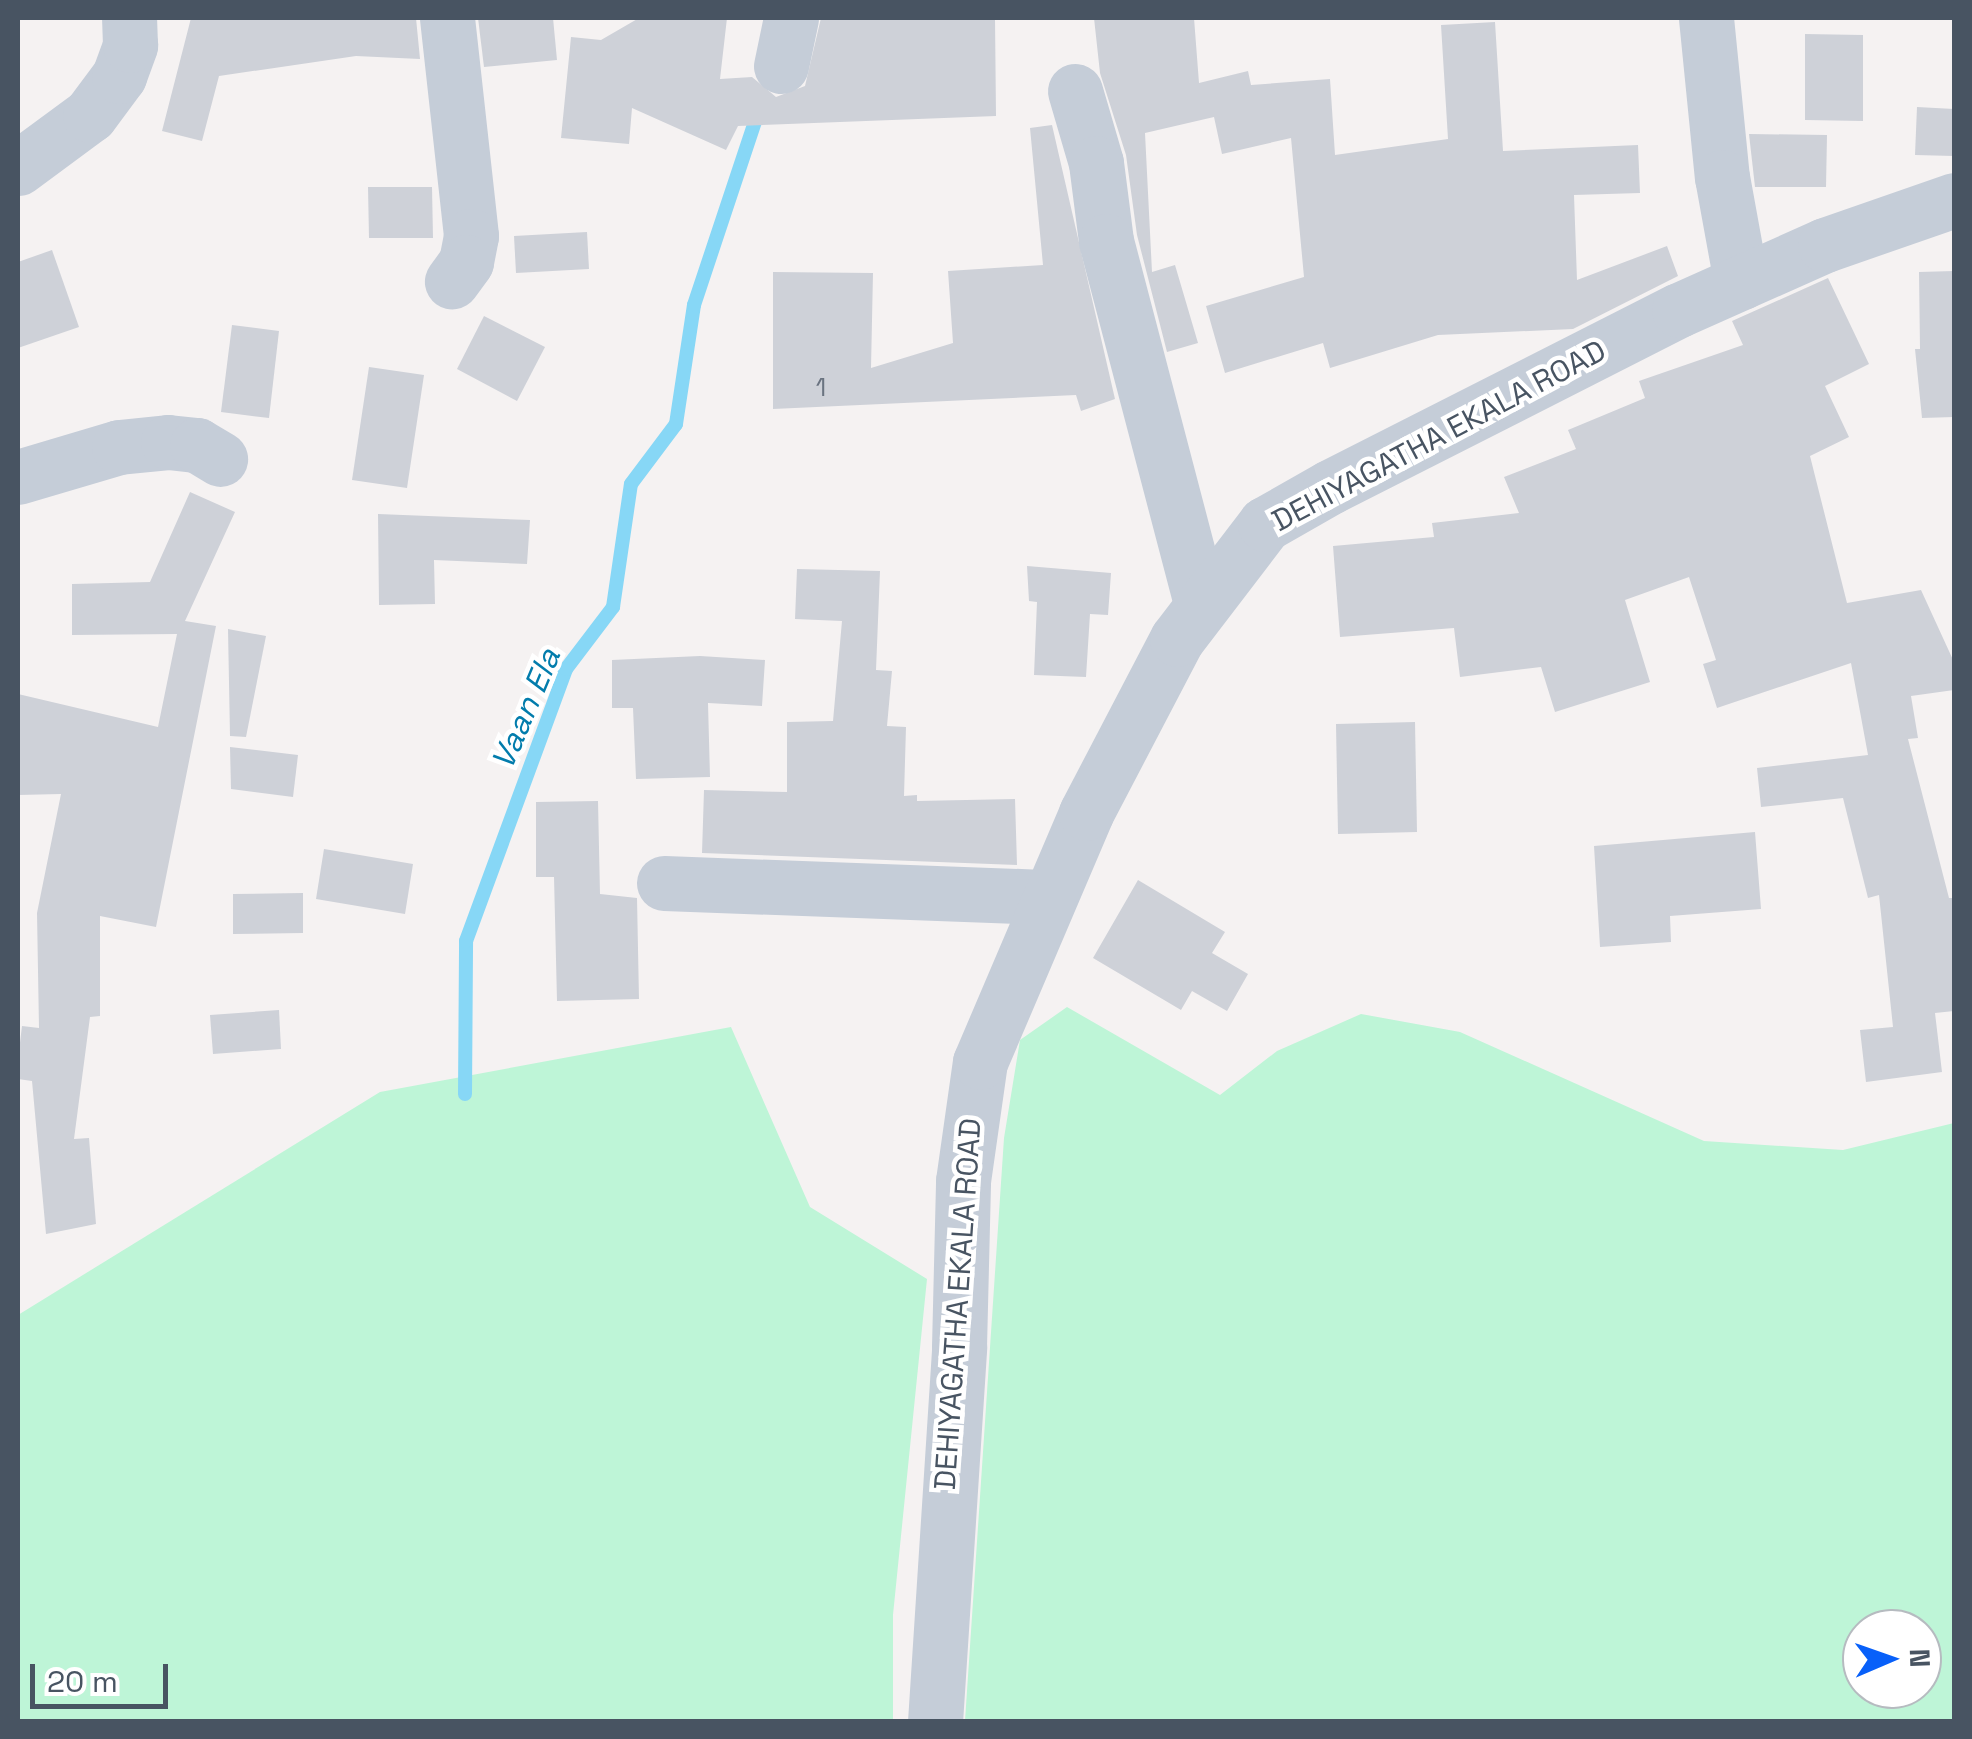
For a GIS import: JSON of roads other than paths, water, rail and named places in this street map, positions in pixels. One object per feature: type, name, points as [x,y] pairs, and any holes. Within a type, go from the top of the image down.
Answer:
[{"type":"street","points":[[18,168],[90,115],[120,76],[130,45],[129,18]]},
{"type":"street","points":[[447,18],[471,236],[466,262],[452,281]]},
{"type":"street","points":[[1706,18],[1722,176],[1741,282]]},
{"type":"street","points":[[1075,91],[1096,164],[1106,241],[1201,604]]},
{"type":"street","name":"DEHIYAGATHA EKALA ROAD","points":[[935,1722],[969,1116],[990,1034],[1086,813],[1201,604],[1265,524],[1741,282],[1954,200]]},
{"type":"street","points":[[18,477],[120,447],[168,442],[197,444],[220,459]]},
{"type":"street","points":[[664,884],[1049,898]]},
{"type":"waterway","name":"Vaan Ela","points":[[465,1094],[466,941],[566,669],[613,607],[631,484],[676,424],[694,305],[760,107]]}]
